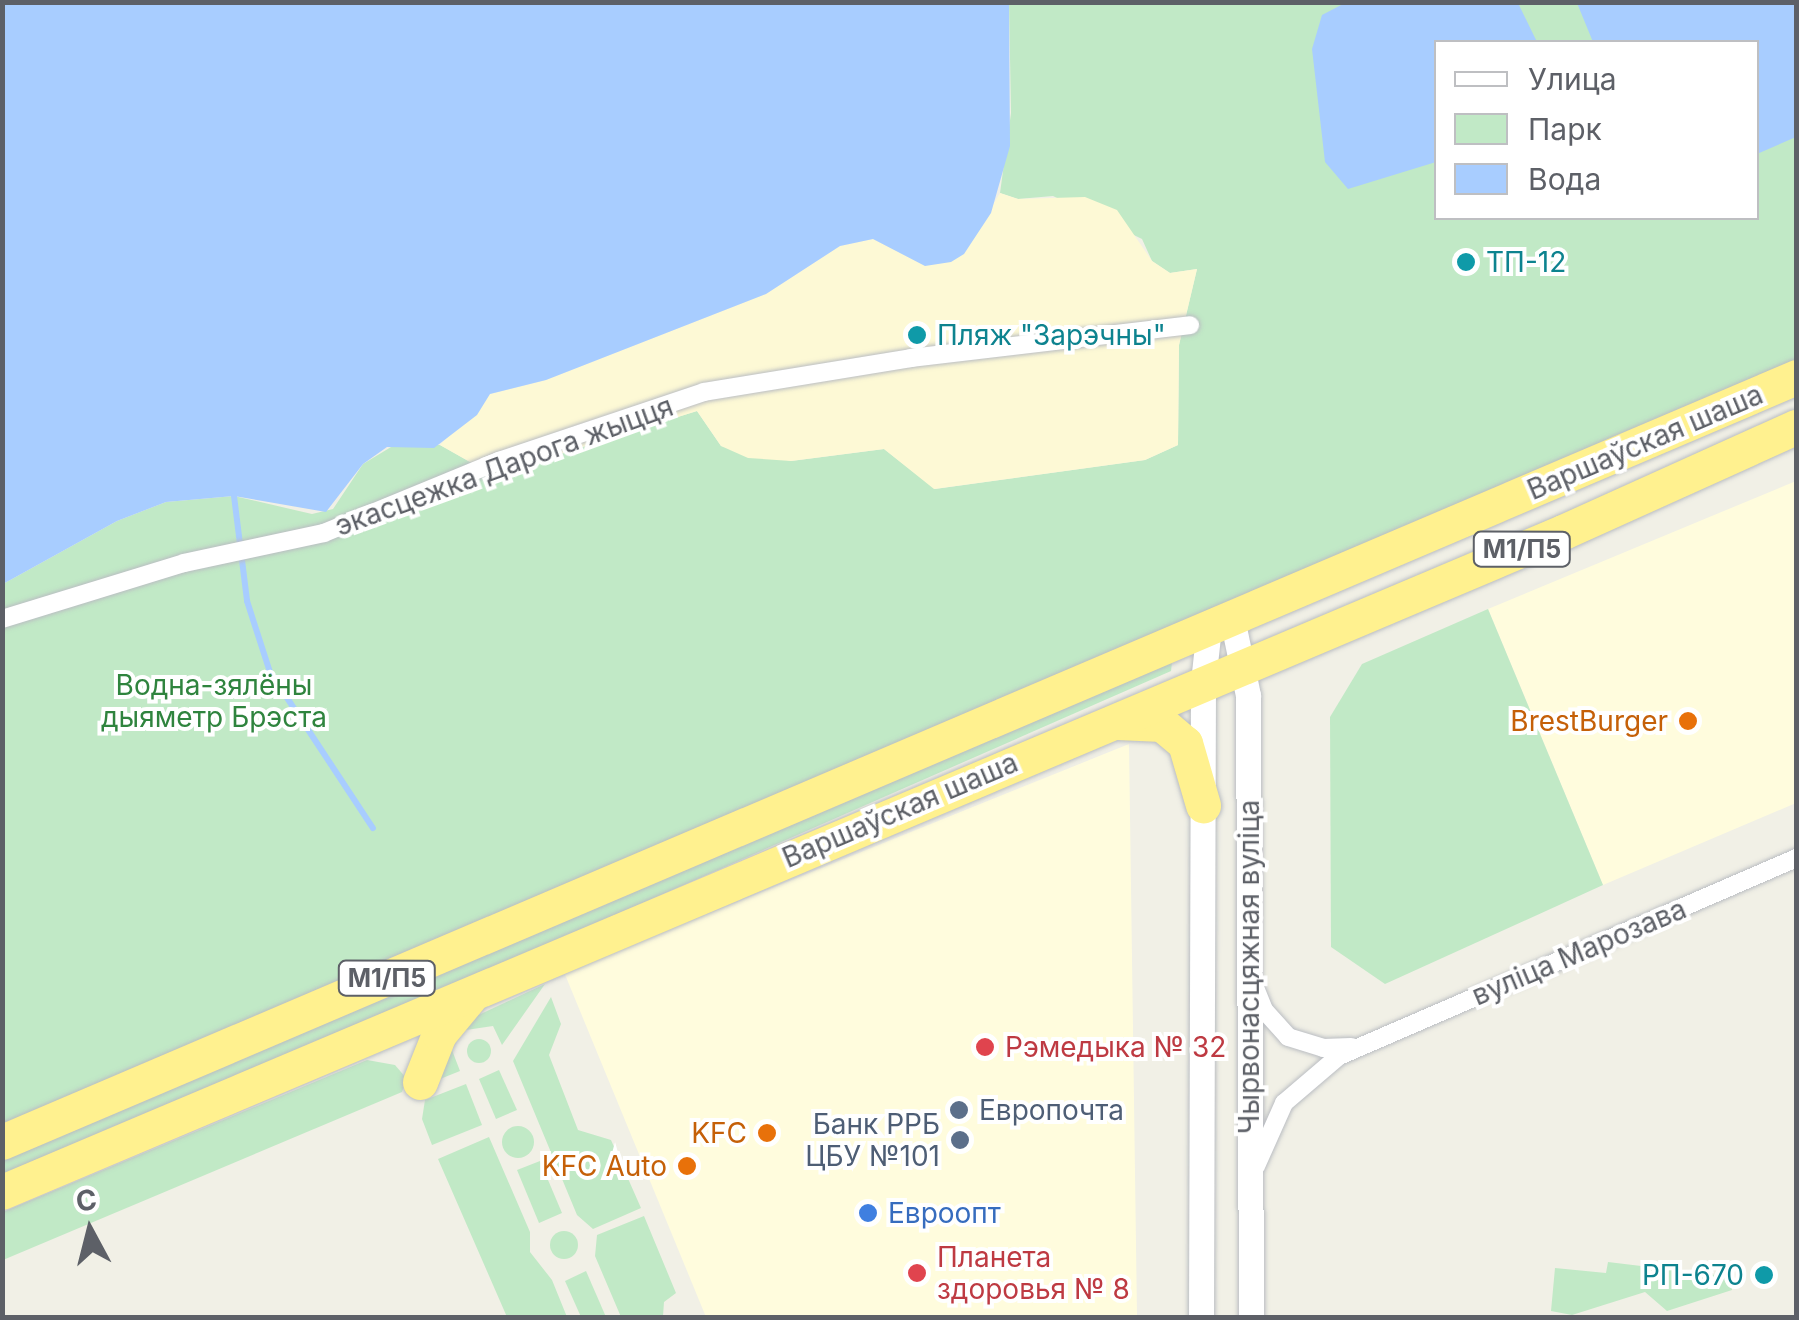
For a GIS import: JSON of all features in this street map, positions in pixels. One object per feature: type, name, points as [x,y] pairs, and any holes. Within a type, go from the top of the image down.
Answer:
[{"type":"highway","name":"Варшаўская шаша","points":[[2,1142],[1796,377]]},
{"type":"highway","name":"Варшаўская шаша","points":[[2,1192],[1796,427]]},
{"type":"highway","points":[[1754,446],[1796,446]]},
{"type":"highway","points":[[1111,722],[1162,724],[1185,743],[1203,805]]},
{"type":"highway","points":[[348,1046],[396,1054],[420,1082],[439,1034],[478,990]]},
{"type":"main road","name":"Чырвонасцяжная вуліца","points":[[1221,623],[1244,665],[1250,1318]]},
{"type":"main road","name":"Чырвонасцяжная вуліца","points":[[1200,1318],[1203,682],[1221,623]]},
{"type":"street","name":"экасцежка Дарога жыцця","points":[[2,619],[184,563],[324,533],[499,461],[704,392],[911,358],[1190,326]]},
{"type":"street","name":"вуліца Марозава","points":[[1250,1186],[1284,1103],[1322,1067],[1362,1045],[1796,858]]},
{"type":"street","name":"вуліца Марозава","points":[[1249,968],[1264,1010],[1288,1037],[1323,1048],[1362,1045]]},
{"type":"shaded area","points":[[1796,481],[1796,803],[1603,885],[1488,609]]},
{"type":"shaded area","points":[[1129,744],[1137,1317],[706,1317],[564,972]]},
{"type":"green space","name":"Водна-зялёны дыяметр Брэста","points":[[1009,3],[1796,3],[1796,362],[3,1132],[3,584],[117,521],[166,502],[234,496],[312,514],[333,509],[363,464],[396,444],[440,445],[493,475],[697,411],[721,446],[791,461],[884,449],[935,489],[1145,460],[1178,445],[1179,345],[1197,269],[1170,273],[1152,261],[1142,239],[1053,196],[1018,199],[1000,193],[1011,113]]},
{"type":"green space","points":[[1488,609],[1603,885],[1385,984],[1331,947],[1330,717],[1362,664]]},
{"type":"green space","points":[[1172,662],[1171,671],[597,923],[3,1176],[3,1159]]},
{"type":"green space","points":[[545,984],[502,1045],[493,1026],[466,1030],[450,1045],[460,1071],[430,1083],[455,1026]]},
{"type":"green space","points":[[551,997],[561,1024],[549,1055],[578,1130],[611,1140],[641,1208],[593,1229],[577,1215],[513,1061]]},
{"type":"green space","points":[[479,1039],[491,1051],[479,1063],[467,1051]]},
{"type":"green space","points":[[367,1060],[395,1065],[407,1079],[402,1092],[3,1260],[3,1212]]},
{"type":"green space","points":[[499,1070],[517,1110],[496,1119],[479,1079]]},
{"type":"green space","points":[[466,1084],[482,1125],[432,1145],[422,1119],[425,1100]]},
{"type":"green space","points":[[518,1126],[529,1131],[534,1142],[529,1153],[518,1158],[507,1153],[502,1142],[507,1131]]},
{"type":"green space","points":[[489,1137],[530,1232],[530,1252],[552,1280],[567,1317],[507,1317],[438,1159]]},
{"type":"green space","points":[[540,1161],[562,1213],[539,1223],[517,1170]]},
{"type":"green space","points":[[644,1216],[676,1293],[664,1302],[663,1316],[621,1317],[595,1256],[597,1235]]},
{"type":"green space","points":[[564,1231],[574,1235],[578,1245],[574,1255],[564,1259],[554,1255],[550,1245],[554,1235]]},
{"type":"green space","points":[[1608,1262],[1732,1277],[1732,1290],[1667,1311],[1645,1292],[1572,1315],[1551,1311],[1555,1268],[1606,1273]]},
{"type":"green space","points":[[586,1271],[606,1317],[581,1317],[565,1281]]},
{"type":"sand","name":"Пляж \"Зарэчны\"","points":[[1000,193],[1018,199],[1085,197],[1117,210],[1152,261],[1170,273],[1197,269],[1179,345],[1178,445],[1145,460],[934,489],[884,449],[791,461],[748,458],[721,446],[697,411],[493,475],[440,445],[490,394],[546,380],[766,294],[840,246],[873,239],[913,259],[964,254]]},
{"type":"water","points":[[3,2],[1009,3],[1010,146],[991,213],[964,254],[951,262],[925,266],[873,239],[840,246],[766,294],[546,380],[490,394],[477,415],[434,448],[387,447],[363,464],[326,512],[234,496],[166,502],[117,521],[3,584]]},
{"type":"water","points":[[1347,2],[1518,3],[1536,40],[1434,40],[1434,163],[1348,189],[1325,162],[1312,49],[1322,15]]},
{"type":"water","points":[[1577,3],[1796,3],[1796,137],[1759,153],[1759,40],[1592,40]]},
{"type":"waterway","points":[[234,496],[247,601],[270,672],[373,828]]},
{"type":"place","name":"ТП-12","points":[[1466,262]]},
{"type":"place","name":"Пляж \"Зарэчны\"","points":[[917,335]]},
{"type":"place","name":"BrestBurger","points":[[1688,721]]},
{"type":"place","name":"Рэмедыка № 32","points":[[985,1047]]},
{"type":"place","name":"Европочта","points":[[959,1110]]},
{"type":"place","name":"KFC","points":[[767,1133]]},
{"type":"place","name":"Банк РРБ ЦБУ №101","points":[[960,1140]]},
{"type":"place","name":"KFC Auto","points":[[687,1166]]},
{"type":"place","name":"Евроопт","points":[[868,1213]]},
{"type":"place","name":"Планета здоровья № 8","points":[[917,1273]]},
{"type":"place","name":"РП-670","points":[[1764,1275]]}]
